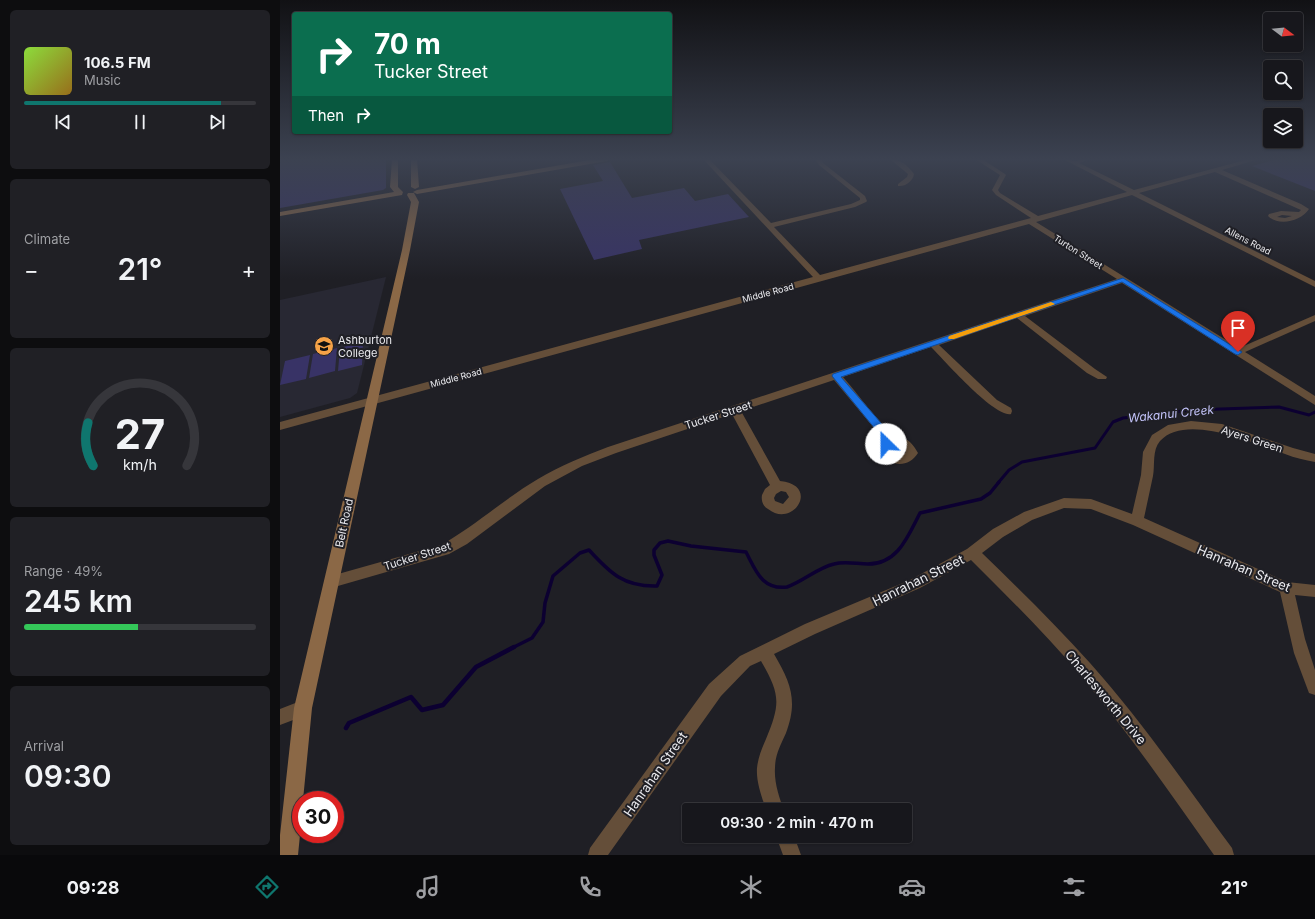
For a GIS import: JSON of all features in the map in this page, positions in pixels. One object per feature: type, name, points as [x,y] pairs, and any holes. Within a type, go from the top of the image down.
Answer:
[{"type":"street","points":[[280,214],[363,199]]},
{"type":"street","name":"Belt Road","points":[[288,855],[303,708],[370,402],[406,250],[415,202],[412,199]]},
{"type":"street","points":[[743,199],[819,279]]},
{"type":"street","points":[[768,226],[853,206],[864,201],[863,199]]},
{"type":"street","name":"Turton Street","points":[[1005,199],[1123,280],[1238,352]]},
{"type":"street","name":"Middle Road","points":[[280,426],[1112,199]]},
{"type":"street","name":"Allens Road","points":[[1146,199],[1315,284]]},
{"type":"street","points":[[1285,199],[1299,205],[1305,211],[1299,214]]},
{"type":"street","name":"Tucker Street","points":[[331,582],[444,550],[462,540],[541,483],[578,463],[612,450],[1123,280]]},
{"type":"street","points":[[1019,315],[1091,371],[1102,377]]},
{"type":"street","points":[[1238,352],[1315,318]]},
{"type":"street","points":[[933,344],[993,403],[1007,412]]},
{"type":"street","points":[[1238,352],[1315,401]]},
{"type":"street","points":[[836,376],[885,434]]},
{"type":"street","points":[[734,410],[777,487]]},
{"type":"street","name":"Ayers Green","points":[[1137,521],[1147,475],[1149,452],[1156,438],[1172,428],[1192,425],[1222,428],[1291,452],[1315,458]]},
{"type":"street","name":"Hanrahan Street","points":[[597,855],[715,690],[745,661],[764,650],[810,628],[915,584],[972,553],[1004,529],[1028,516],[1064,502],[1091,504],[1137,521],[1286,588],[1315,591]]},
{"type":"street","name":"Charlesworth Drive","points":[[972,553],[1016,595],[1085,669],[1149,749],[1226,855]]},
{"type":"street","points":[[1286,588],[1304,657],[1315,687]]},
{"type":"street","points":[[764,650],[782,687],[785,699],[785,712],[770,751],[765,769],[772,803]]},
{"type":"street","points":[[280,717],[303,708]]},
{"type":"street","points":[[788,843],[792,855]]},
{"type":"shaded area","points":[[280,199],[332,199],[280,208]]},
{"type":"shaded area","points":[[565,199],[693,199],[695,201],[705,199],[732,199],[749,217],[639,240],[642,249],[594,260]]},
{"type":"shaded area","name":"Ashburton College","points":[[386,277],[357,393],[350,398],[280,417],[280,300]]},
{"type":"shaded area","points":[[363,342],[362,365],[338,371],[340,348]]},
{"type":"shaded area","points":[[337,348],[335,371],[309,378],[313,354]]},
{"type":"shaded area","points":[[310,355],[306,379],[280,385],[285,361]]},
{"type":"waterway","name":"Wakanui Creek","points":[[998,483],[1009,470],[1022,462],[1095,448],[1113,422],[1123,418],[1191,410],[1279,407],[1309,415],[1315,412]]},
{"type":"waterway","name":"Wakanui Creek","points":[[514,647],[532,638],[543,622],[545,603],[553,576],[580,553],[589,550],[611,572],[627,581],[645,586],[657,586],[662,575],[654,555],[654,550],[660,543],[668,541],[691,546],[746,552],[761,578],[771,585],[787,587],[822,568],[834,564],[868,564],[878,563],[887,559],[901,547],[920,513],[981,499],[990,493],[999,482]]},
{"type":"waterway","name":"Wakanui Creek","points":[[346,728],[349,723],[411,697],[422,710],[443,705],[476,667],[514,647]]},
{"type":"slow traffic","points":[[951,338],[1051,304]]},
{"type":"place","name":"Ashburton College","points":[[324,346]]},
{"type":"route","points":[[886,444],[885,434],[836,376],[1123,280],[1238,352]]}]
